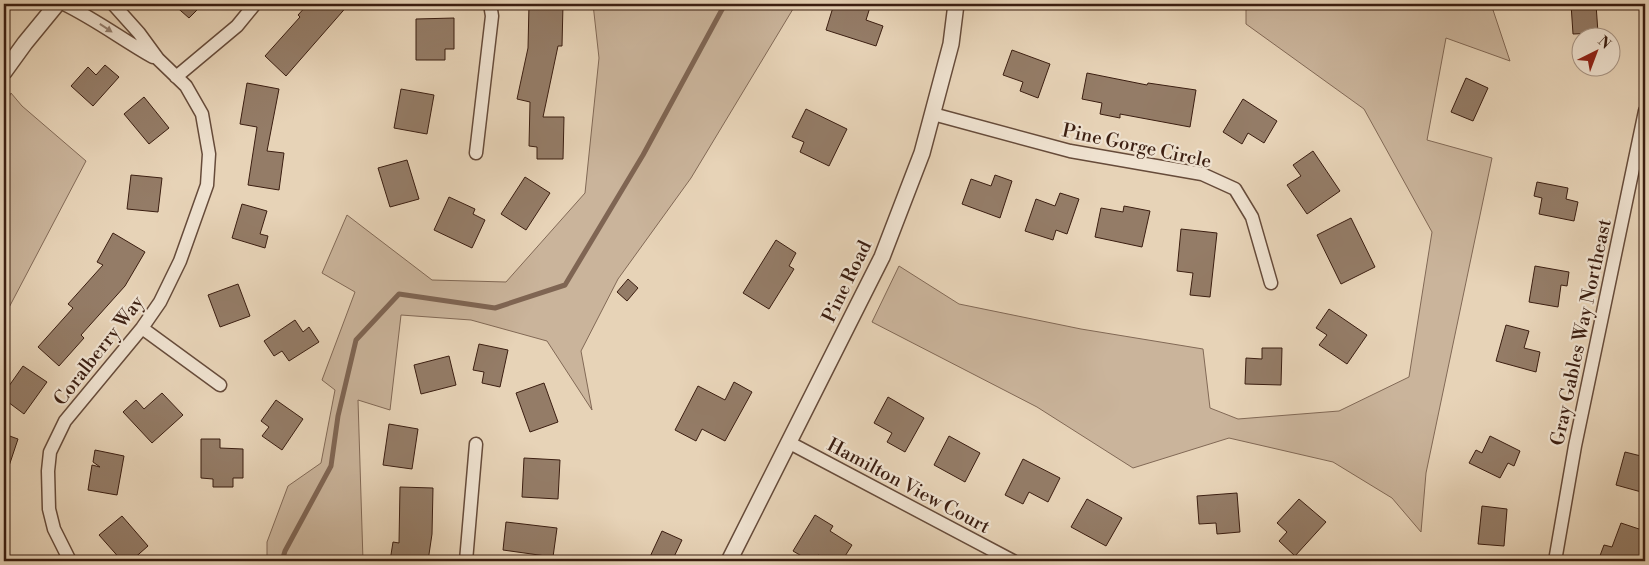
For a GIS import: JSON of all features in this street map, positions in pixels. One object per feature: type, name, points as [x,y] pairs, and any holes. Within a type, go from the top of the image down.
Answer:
[{"type":"street","points":[[4,72],[24,43],[57,4]]},
{"type":"street","name":"Coralberry Way","points":[[64,4],[85,14],[128,43],[158,59]]},
{"type":"street","name":"Coralberry Way","points":[[69,561],[54,529],[49,510],[48,471],[50,452],[65,421],[142,328],[160,302],[180,260],[207,185],[209,154],[202,114],[186,86],[158,59],[139,33],[113,4]]},
{"type":"street","points":[[176,77],[237,26],[254,4]]},
{"type":"street","points":[[476,153],[492,16],[490,4]]},
{"type":"street","name":"Pine Road","points":[[729,561],[882,257],[922,153],[951,44],[956,4]]},
{"type":"street","name":"Gray Gables Way Northeast","points":[[1555,561],[1575,446],[1645,111]]},
{"type":"street","name":"Pine Gorge Circle","points":[[932,114],[1070,151],[1202,174],[1235,189],[1252,217],[1272,283]]},
{"type":"street","points":[[142,328],[220,385]]},
{"type":"street","name":"Hamilton View Court","points":[[788,442],[1013,561]]},
{"type":"street","points":[[466,561],[476,444]]},
{"type":"shaded area","points":[[593,4],[796,4],[691,178],[618,279],[581,351],[592,410],[547,341],[471,320],[401,315],[390,410],[358,400],[363,561],[267,561],[267,542],[288,486],[321,463],[335,390],[322,380],[355,292],[322,273],[347,215],[432,280],[506,282],[585,193],[599,58]]},
{"type":"shaded area","points":[[1246,4],[1491,4],[1510,61],[1446,38],[1427,140],[1492,158],[1426,473],[1421,532],[1392,498],[1333,462],[1229,438],[1133,468],[1037,407],[872,322],[899,266],[959,304],[1081,329],[1203,349],[1210,408],[1238,419],[1339,411],[1409,377],[1432,232],[1364,109],[1246,24]]},
{"type":"shaded area","points":[[11,93],[22,106],[86,161],[4,317],[4,107]]},
{"type":"building","points":[[173,4],[203,4],[189,18]]},
{"type":"building","points":[[308,4],[349,4],[286,76],[265,56],[300,17],[298,15]]},
{"type":"building","points":[[529,4],[563,4],[562,46],[558,46],[543,117],[564,117],[563,159],[537,159],[537,147],[529,146],[530,102],[517,99],[528,48]]},
{"type":"building","points":[[834,4],[871,4],[866,20],[883,26],[876,46],[826,30]]},
{"type":"building","points":[[1571,4],[1596,4],[1598,28],[1573,28]]},
{"type":"building","points":[[454,18],[454,49],[445,49],[445,60],[416,60],[416,19]]},
{"type":"building","points":[[1012,50],[1050,64],[1038,98],[1020,91],[1023,82],[1003,75]]},
{"type":"building","points":[[105,65],[119,77],[93,106],[71,86],[88,67],[96,75]]},
{"type":"building","points":[[1087,73],[1147,85],[1148,83],[1196,90],[1190,127],[1120,114],[1120,118],[1100,114],[1102,103],[1082,99]]},
{"type":"building","points":[[1466,78],[1488,88],[1473,121],[1451,112]]},
{"type":"building","points":[[247,83],[279,89],[267,151],[284,153],[279,190],[248,185],[257,127],[240,124]]},
{"type":"building","points":[[401,89],[434,95],[427,134],[394,128]]},
{"type":"building","points":[[144,97],[169,128],[149,144],[124,114]]},
{"type":"building","points":[[1243,99],[1277,121],[1264,143],[1248,133],[1242,144],[1223,132]]},
{"type":"building","points":[[806,109],[847,129],[829,166],[800,152],[804,142],[792,137]]},
{"type":"building","points":[[1313,151],[1340,191],[1307,214],[1287,185],[1301,176],[1293,165]]},
{"type":"building","points":[[407,160],[419,199],[390,207],[378,168]]},
{"type":"building","points":[[131,175],[162,178],[158,212],[127,209]]},
{"type":"building","points":[[995,175],[1012,181],[1000,218],[962,204],[971,179],[991,186]]},
{"type":"building","points":[[525,177],[550,193],[526,230],[501,214]]},
{"type":"building","points":[[1537,182],[1568,188],[1566,199],[1578,202],[1574,221],[1539,214],[1542,198],[1534,196]]},
{"type":"building","points":[[1060,193],[1079,199],[1067,234],[1056,230],[1053,240],[1025,231],[1036,199],[1055,206]]},
{"type":"building","points":[[449,197],[475,209],[473,214],[485,220],[472,248],[434,230]]},
{"type":"building","points":[[242,204],[267,211],[260,234],[268,236],[265,248],[232,238]]},
{"type":"building","points":[[1124,206],[1150,211],[1142,247],[1095,237],[1101,208],[1123,212]]},
{"type":"building","points":[[1351,218],[1375,267],[1341,284],[1317,235]]},
{"type":"building","points":[[1181,229],[1217,233],[1210,297],[1190,295],[1193,273],[1177,271]]},
{"type":"building","points":[[113,233],[145,252],[125,286],[81,335],[84,338],[59,366],[38,347],[73,308],[68,304],[103,265],[97,262]]},
{"type":"building","points":[[776,240],[796,253],[789,266],[794,269],[769,309],[743,293]]},
{"type":"building","points":[[1535,266],[1569,272],[1567,286],[1561,285],[1558,307],[1529,302]]},
{"type":"building","points":[[628,279],[638,288],[627,301],[617,292]]},
{"type":"building","points":[[238,284],[250,316],[220,327],[208,295]]},
{"type":"building","points":[[1329,309],[1367,335],[1347,364],[1319,345],[1327,335],[1316,328]]},
{"type":"building","points":[[295,320],[303,332],[309,327],[319,342],[289,361],[282,351],[274,356],[264,341]]},
{"type":"building","points":[[1506,325],[1529,331],[1524,348],[1540,352],[1536,372],[1496,361]]},
{"type":"building","points":[[479,344],[508,350],[500,387],[482,383],[484,372],[473,370]]},
{"type":"building","points":[[1262,348],[1282,348],[1281,385],[1245,384],[1246,358],[1262,359]]},
{"type":"building","points":[[449,356],[456,385],[421,394],[414,365]]},
{"type":"building","points":[[23,366],[47,382],[24,414],[4,399],[4,393]]},
{"type":"building","points":[[734,382],[752,392],[725,441],[702,429],[696,441],[675,430],[698,386],[725,400]]},
{"type":"building","points":[[544,383],[558,422],[530,432],[516,393]]},
{"type":"building","points":[[162,393],[183,415],[152,443],[123,412],[136,400],[144,409]]},
{"type":"building","points":[[888,397],[924,418],[905,452],[887,442],[892,433],[874,423]]},
{"type":"building","points":[[276,400],[303,419],[282,450],[262,436],[269,427],[261,421]]},
{"type":"building","points":[[389,424],[418,429],[412,469],[383,465]]},
{"type":"building","points":[[4,434],[18,439],[6,475],[4,475]]},
{"type":"building","points":[[949,436],[980,453],[965,482],[934,465]]},
{"type":"building","points":[[1490,436],[1520,451],[1514,466],[1508,463],[1500,478],[1469,463],[1476,450],[1482,453]]},
{"type":"building","points":[[201,439],[220,439],[220,448],[243,449],[243,478],[233,478],[233,487],[213,487],[213,479],[201,478]]},
{"type":"building","points":[[95,450],[124,456],[117,495],[88,490],[92,465],[100,467],[93,462]]},
{"type":"building","points":[[1625,452],[1645,457],[1645,493],[1616,485]]},
{"type":"building","points":[[524,458],[560,460],[558,499],[522,497]]},
{"type":"building","points":[[1023,459],[1060,478],[1048,502],[1029,492],[1023,504],[1005,495]]},
{"type":"building","points":[[400,487],[433,488],[432,534],[428,561],[390,561],[393,542],[399,543]]},
{"type":"building","points":[[1237,493],[1240,532],[1217,534],[1216,523],[1199,524],[1197,496]]},
{"type":"building","points":[[1087,499],[1122,518],[1106,546],[1071,527]]},
{"type":"building","points":[[1299,499],[1326,522],[1295,556],[1279,541],[1287,532],[1277,523]]},
{"type":"building","points":[[1482,506],[1507,509],[1504,546],[1478,544]]},
{"type":"building","points":[[815,515],[833,526],[830,531],[852,545],[842,561],[829,561],[818,555],[814,561],[810,561],[793,551]]},
{"type":"building","points":[[122,516],[148,546],[131,561],[122,561],[99,535]]},
{"type":"building","points":[[506,522],[557,528],[553,557],[503,550]]},
{"type":"building","points":[[1621,523],[1645,531],[1645,539],[1638,561],[1598,561],[1604,545],[1612,547]]},
{"type":"building","points":[[662,531],[682,540],[672,561],[648,561]]},
{"type":"waterway","points":[[282,561],[285,551],[331,466],[338,416],[356,340],[399,294],[495,308],[565,285],[643,155],[725,4]]}]
